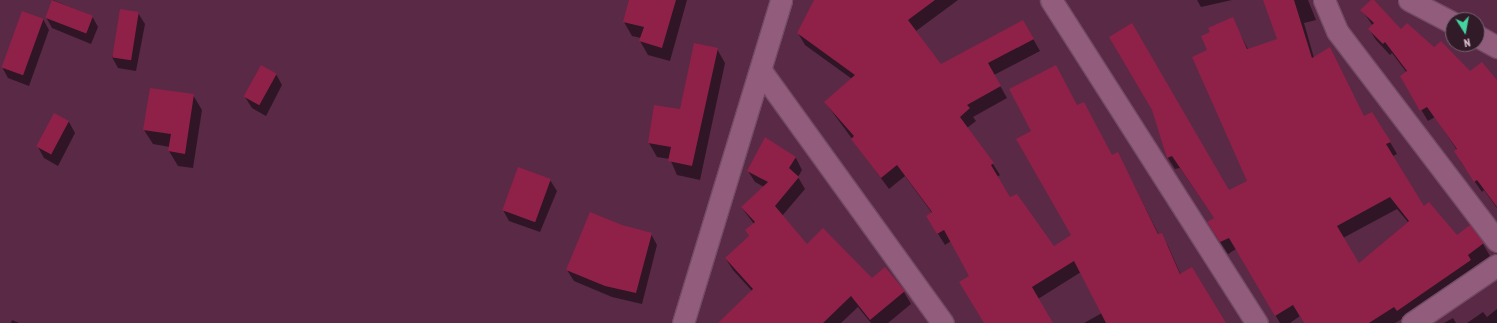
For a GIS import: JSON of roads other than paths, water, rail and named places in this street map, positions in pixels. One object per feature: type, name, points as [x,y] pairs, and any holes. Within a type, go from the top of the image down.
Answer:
[{"type":"street","points":[[683,323],[781,0]]},
{"type":"street","points":[[1051,0],[1257,323]]},
{"type":"street","points":[[1324,0],[1337,31],[1497,241]]},
{"type":"street","points":[[1409,0],[1445,19]]},
{"type":"street","points":[[1485,40],[1497,47]]},
{"type":"street","points":[[760,71],[943,323]]},
{"type":"street","points":[[1412,323],[1497,265]]}]
